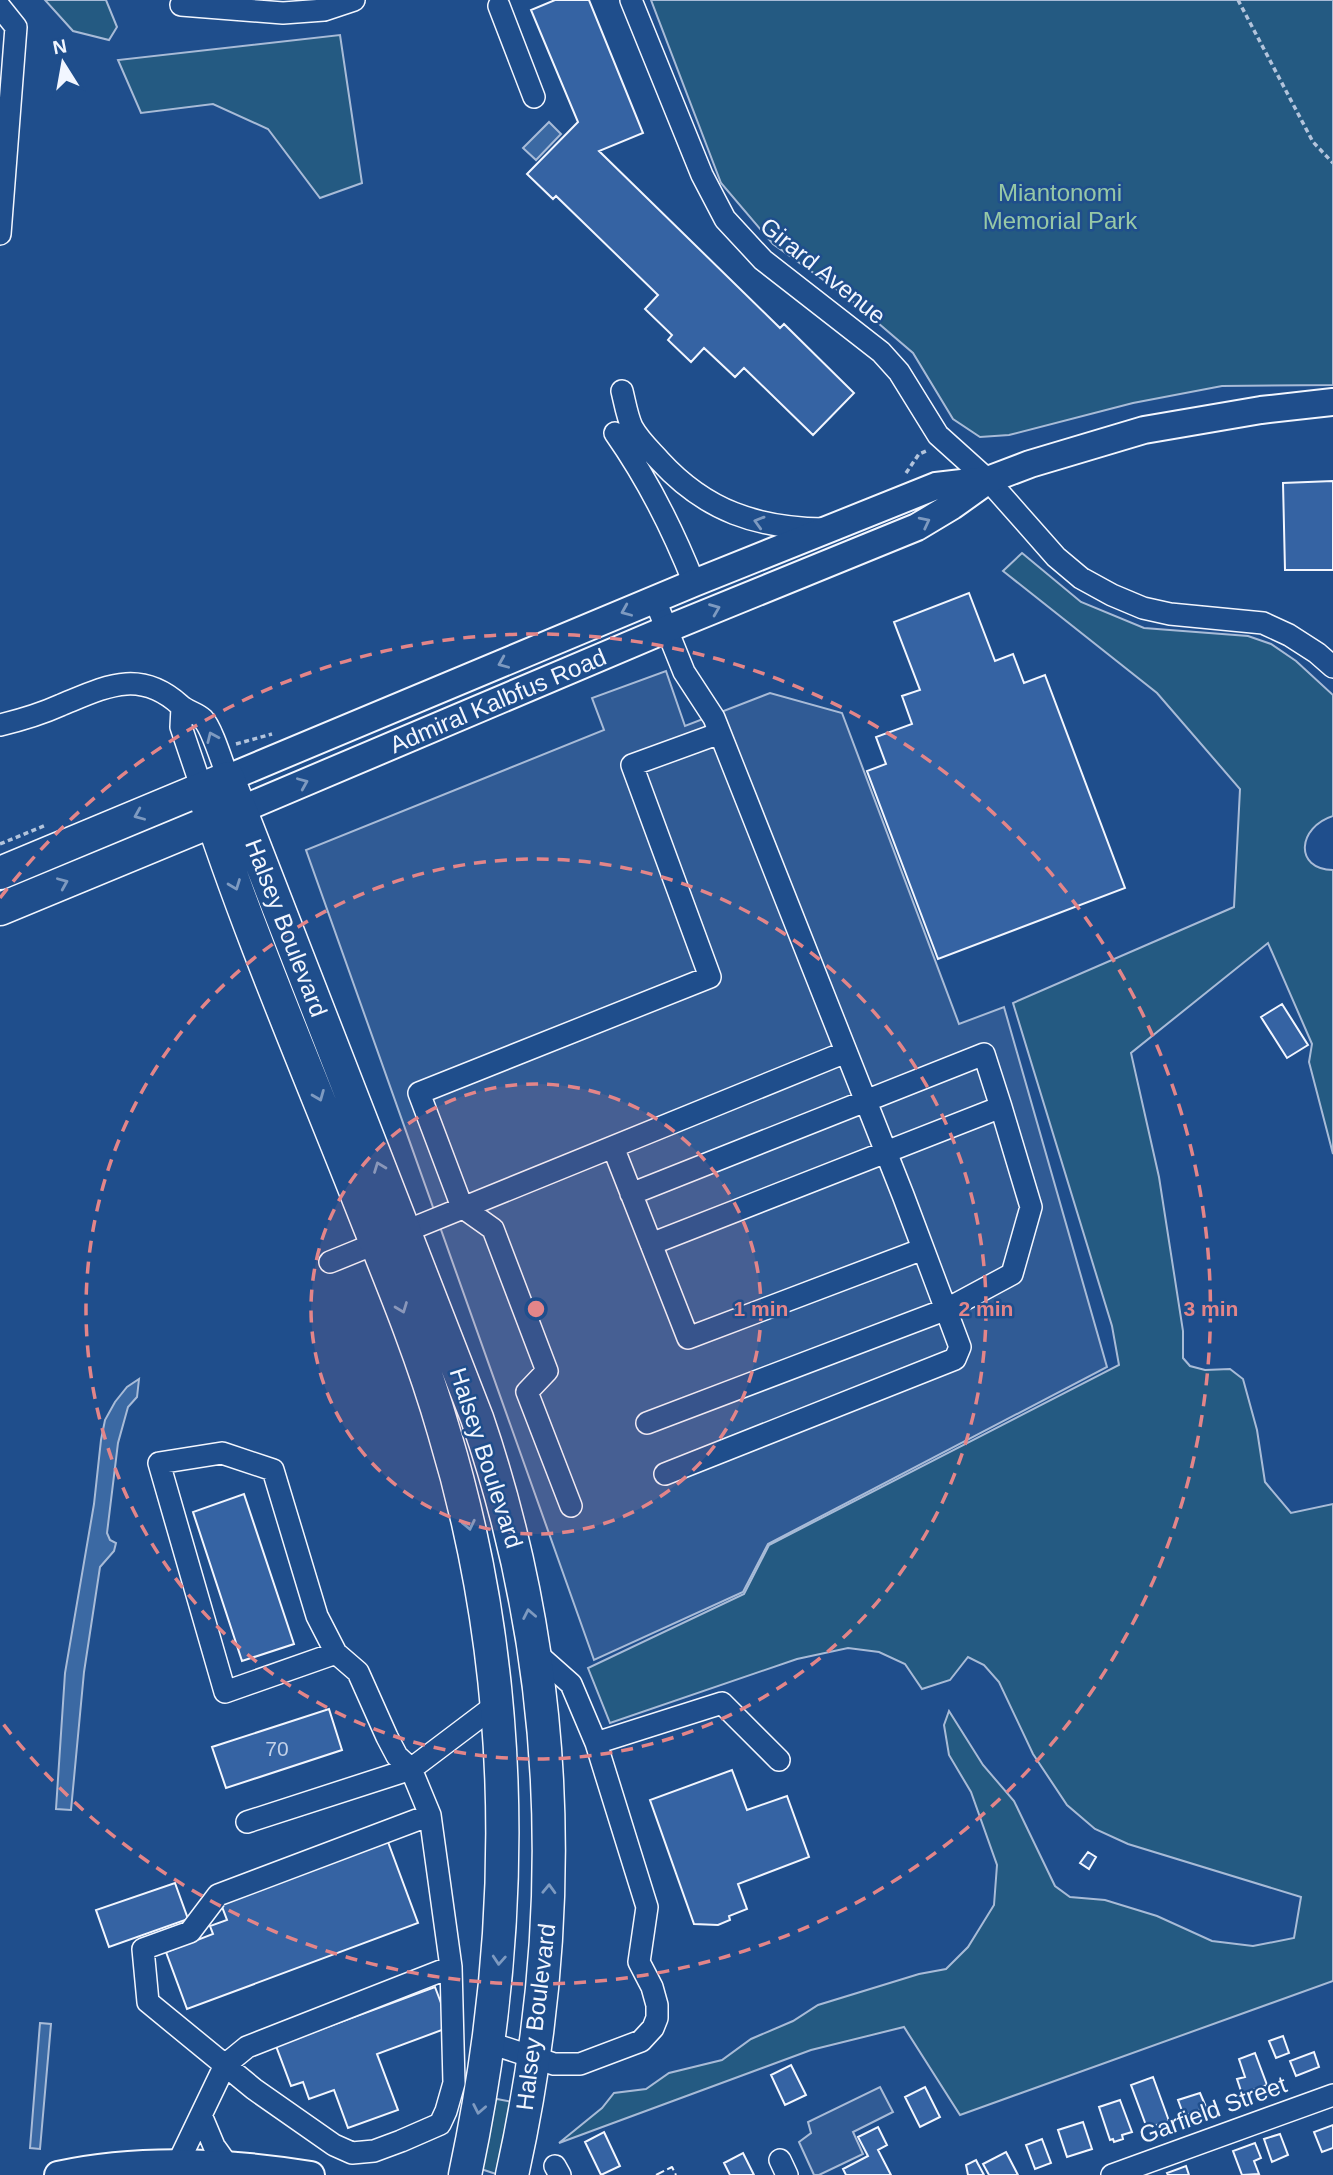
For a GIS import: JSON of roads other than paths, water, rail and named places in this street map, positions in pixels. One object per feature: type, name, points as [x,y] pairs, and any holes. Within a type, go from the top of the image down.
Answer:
[{"type":"highway","name":"Halsey Boulevard","points":[[215,784],[226,815],[234,883],[391,1237],[477,1418],[517,1551],[536,1653],[547,1756],[550,1859],[545,1963],[534,2058],[512,2175]]},
{"type":"highway","name":"Admiral Kalbfus Road","points":[[0,873],[215,784]]},
{"type":"highway","name":"Admiral Kalbfus Road","points":[[0,909],[226,815]]},
{"type":"highway","name":"Halsey Boulevard","points":[[391,1237],[424,1367],[454,1466],[484,1602],[497,1704],[502,1773],[503,1877],[498,1971],[490,2043],[465,2175]]},
{"type":"main road","name":"Admiral Kalbfus Road","points":[[215,784],[694,583],[936,486],[988,480],[1030,464],[1144,430],[1224,415],[1333,402]]},
{"type":"main road","name":"Admiral Kalbfus Road","points":[[226,815],[917,527],[953,506],[988,480]]},
{"type":"main road","points":[[58,2175],[116,2167],[177,2165],[312,2175]]},
{"type":"street","points":[[181,5],[283,13],[324,10],[354,0]]},
{"type":"street","name":"Girard Avenue","points":[[631,0],[702,175],[725,219],[763,260],[881,352],[900,372],[938,435],[988,480],[1056,557],[1082,578],[1143,608],[1171,614],[1263,623],[1289,635],[1333,667]]},
{"type":"street","points":[[499,6],[534,97]]},
{"type":"street","points":[[0,7],[16,27],[0,234]]},
{"type":"street","points":[[622,391],[632,426],[639,438],[665,467],[705,499],[731,513],[780,527],[826,529]]},
{"type":"street","points":[[615,433],[655,497],[694,583]]},
{"type":"street","points":[[654,600],[684,672],[714,718],[886,1152],[960,1347],[955,1359],[665,1475]]},
{"type":"street","points":[[0,725],[38,715],[114,684],[153,687],[165,692],[182,707],[204,719],[215,784]]},
{"type":"street","points":[[571,1506],[527,1392],[547,1371],[493,1229],[462,1208],[419,1093],[710,977],[632,765],[720,733]]},
{"type":"street","points":[[330,1262],[846,1052]]},
{"type":"street","points":[[631,1194],[984,1054],[1031,1207],[1012,1274],[947,1309],[647,1423]]},
{"type":"street","points":[[651,1244],[1001,1107]]},
{"type":"street","points":[[613,1147],[688,1338],[923,1248]]},
{"type":"street","points":[[337,1653],[225,1692],[159,1463],[222,1453],[273,1470],[317,1616],[337,1653],[358,1672],[397,1756],[411,1769],[430,1815],[451,1967],[454,2083],[446,2111],[439,2124],[374,2151],[352,2152],[334,2146],[254,2089],[148,2002],[143,1949],[190,1932],[218,1895],[430,1815]]},
{"type":"street","points":[[490,2043],[554,2064],[580,2064],[641,2041],[653,2028],[657,2018],[652,1987],[639,1962],[647,1907],[596,1743],[571,1684],[536,1653]]},
{"type":"street","points":[[596,1743],[722,1703],[779,1760]]},
{"type":"street","points":[[247,1822],[411,1769],[497,1704]]},
{"type":"street","points":[[177,2165],[225,2065],[247,2047],[451,1967]]},
{"type":"street","name":"Garfield Street","points":[[1112,2175],[1333,2095]]},
{"type":"street","points":[[201,2115],[214,2146],[229,2167]]},
{"type":"park label","name":"Miantonomi Memorial Park","points":[[1060,207]]}]
